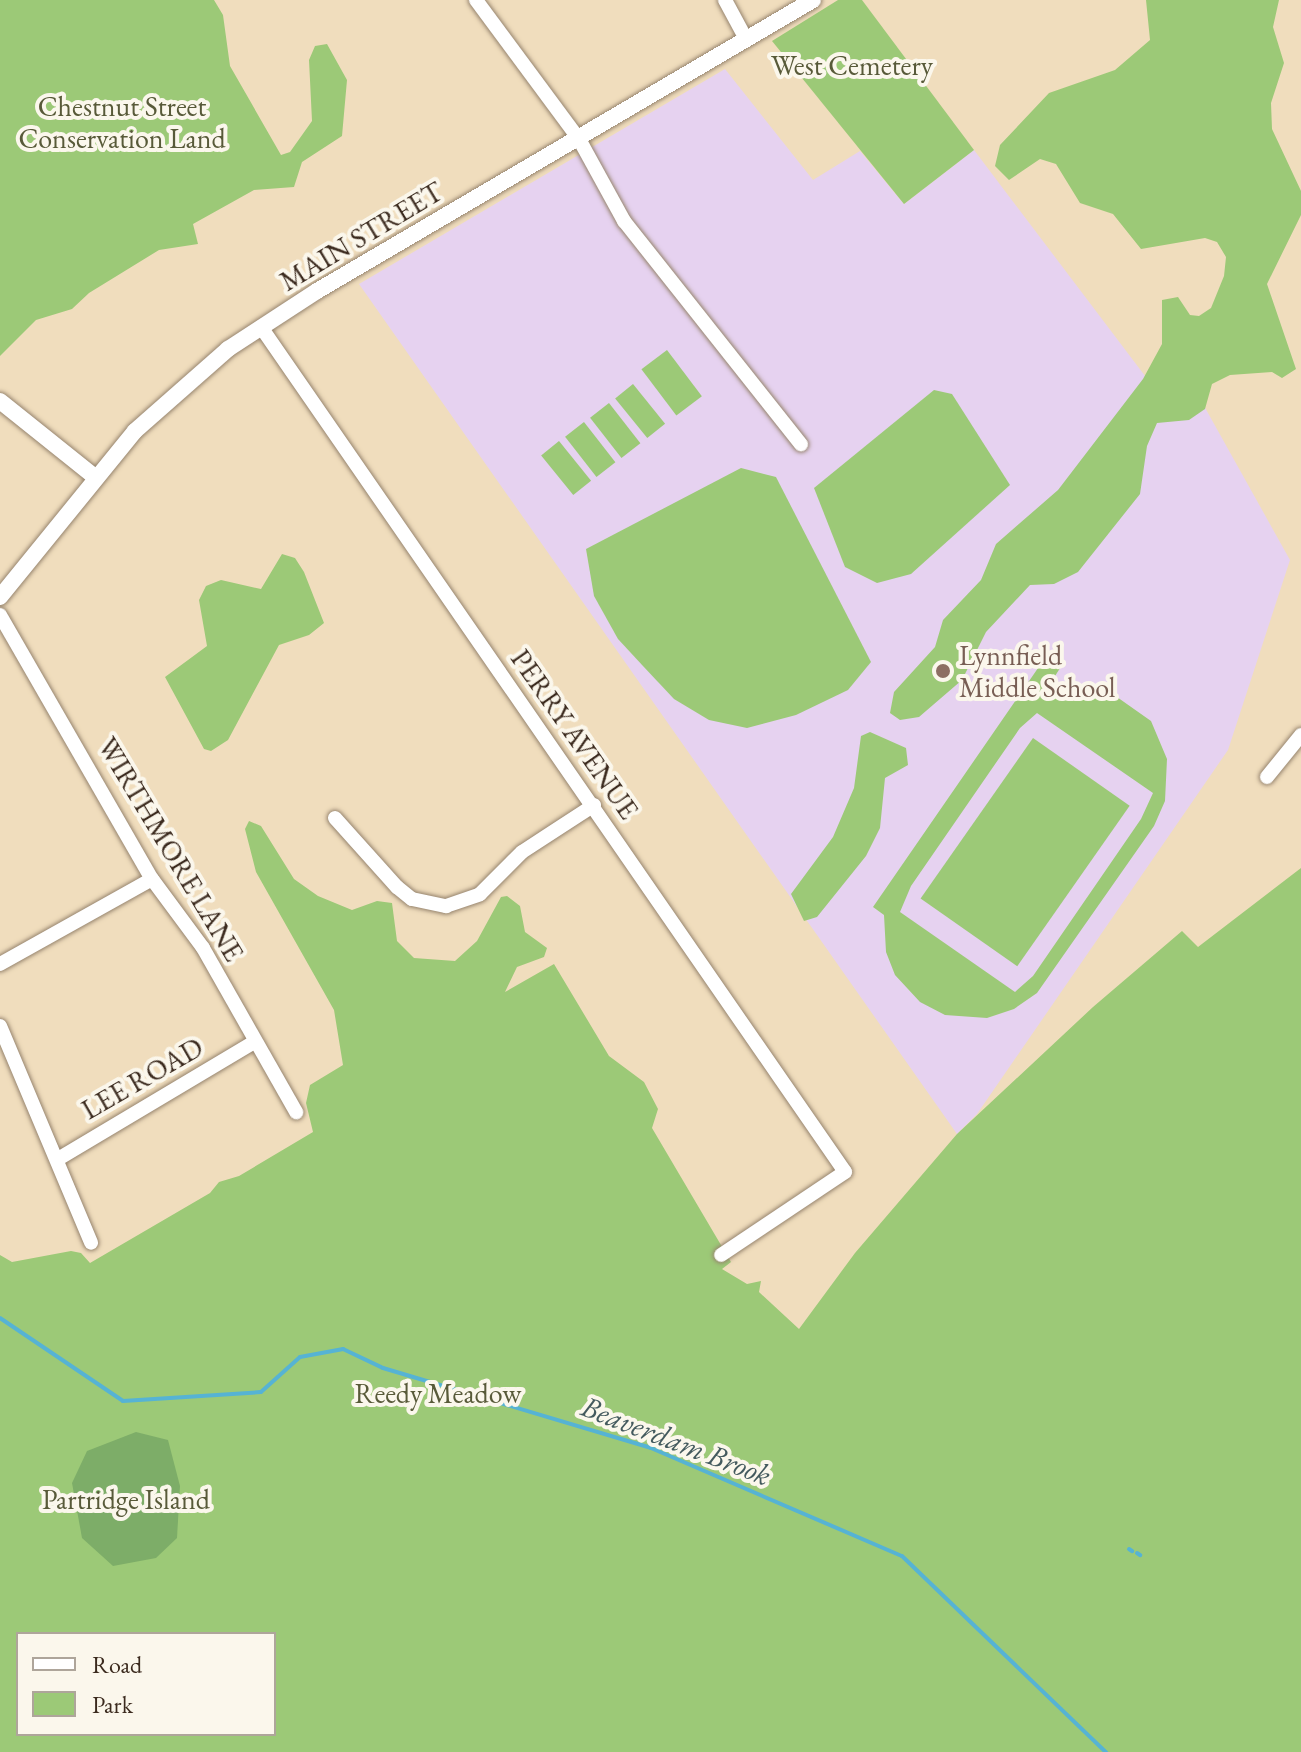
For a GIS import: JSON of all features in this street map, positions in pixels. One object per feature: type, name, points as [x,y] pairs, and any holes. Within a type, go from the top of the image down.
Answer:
[{"type":"street","points":[[476,0],[579,139],[624,221],[801,444]]},
{"type":"street","points":[[725,0],[746,39]]},
{"type":"street","name":"MAIN STREET","points":[[0,597],[95,477],[184,385],[261,327],[813,0]]},
{"type":"street","name":"PERRY AVENUE","points":[[261,327],[845,1172],[721,1255]]},
{"type":"street","points":[[0,401],[95,477]]},
{"type":"street","name":"WIRTHMORE LANE","points":[[0,615],[152,879],[203,948],[296,1112]]},
{"type":"street","points":[[1267,777],[1301,735]]},
{"type":"street","points":[[335,818],[397,887],[412,899],[446,906],[480,894],[522,852],[594,805]]},
{"type":"street","points":[[0,964],[152,879]]},
{"type":"street","points":[[0,1026],[91,1243]]},
{"type":"street","name":"LEE ROAD","points":[[58,1159],[254,1042]]},
{"type":"shaded area","name":"Lynnfield Middle School","points":[[725,69],[813,180],[860,151],[904,204],[974,150],[1164,401],[1189,379],[1290,560],[1228,750],[977,1114],[957,1134],[359,284]]},
{"type":"green space","name":"Chestnut Street Conservation Land","points":[[0,0],[214,0],[223,15],[230,66],[281,155],[290,152],[312,121],[309,60],[315,46],[327,44],[347,80],[342,136],[302,162],[294,187],[254,190],[193,224],[198,244],[159,250],[89,293],[72,309],[36,320],[0,356]]},
{"type":"green space","name":"West Cemetery","points":[[838,0],[862,0],[974,150],[904,204],[772,41]]},
{"type":"green space","points":[[1146,0],[1279,0],[1273,27],[1284,63],[1271,103],[1272,129],[1301,191],[1301,215],[1267,284],[1296,369],[1282,378],[1272,372],[1230,375],[1212,384],[1205,409],[1189,420],[1157,423],[1147,446],[1140,494],[1078,572],[1054,584],[1030,585],[986,632],[962,680],[919,717],[900,720],[890,713],[894,692],[935,647],[943,620],[981,580],[996,544],[1058,490],[1143,379],[1162,344],[1162,300],[1178,297],[1190,315],[1199,316],[1211,308],[1224,276],[1226,257],[1217,242],[1205,238],[1141,249],[1113,214],[1080,203],[1056,164],[1040,159],[1009,180],[995,166],[1000,145],[1049,93],[1115,70],[1150,40]]},
{"type":"green space","points":[[667,350],[702,396],[676,416],[641,369]]},
{"type":"green space","points":[[633,384],[665,424],[647,438],[615,398]]},
{"type":"green space","points":[[934,390],[952,394],[1010,485],[911,574],[877,583],[845,567],[814,488]]},
{"type":"green space","points":[[609,403],[640,443],[621,458],[590,418]]},
{"type":"green space","points":[[584,422],[615,462],[596,477],[565,437]]},
{"type":"green space","points":[[559,441],[591,481],[573,495],[541,455]]},
{"type":"green space","points":[[741,468],[776,477],[871,662],[848,690],[796,715],[747,728],[709,720],[674,699],[618,639],[594,596],[586,549]]},
{"type":"green space","points":[[282,554],[295,558],[304,572],[324,623],[309,635],[279,645],[228,740],[211,751],[204,749],[165,677],[207,646],[199,600],[206,586],[221,580],[261,589]]},
{"type":"green space","points":[[1047,655],[1062,665],[1045,692],[1081,686],[1107,690],[1151,721],[1167,759],[1165,801],[1154,826],[1037,993],[1014,1009],[987,1018],[945,1015],[920,1002],[895,975],[886,952],[884,915],[873,907]],"holes":[[[1037,713],[1153,793],[1141,819],[1033,976],[1015,992],[900,912],[911,886],[1020,728]]]},
{"type":"green space","points":[[870,732],[906,748],[908,765],[885,778],[880,828],[866,856],[817,917],[804,921],[791,894],[833,837],[854,788],[861,736]]},
{"type":"green space","points":[[1033,738],[1130,806],[1017,966],[921,899]]},
{"type":"green space","name":"Reedy Meadow","points":[[249,821],[261,826],[294,879],[318,896],[352,910],[377,901],[392,903],[397,941],[414,958],[455,961],[477,941],[501,897],[507,896],[520,906],[525,932],[547,948],[544,957],[517,967],[505,992],[554,964],[609,1056],[644,1082],[658,1109],[652,1128],[731,1262],[722,1269],[747,1284],[761,1281],[759,1292],[799,1329],[855,1253],[957,1134],[1093,1007],[1182,931],[1198,947],[1301,868],[1301,1752],[0,1752],[0,1255],[12,1262],[71,1251],[81,1253],[90,1263],[210,1193],[219,1182],[239,1176],[313,1132],[306,1103],[310,1085],[343,1065],[334,1010],[256,872],[245,829]]},
{"type":"green space","name":"Partridge Island","points":[[136,1432],[168,1440],[180,1486],[177,1538],[156,1558],[113,1566],[82,1538],[72,1483],[87,1451]]},
{"type":"waterway","name":"Beaverdam Brook","points":[[0,1318],[123,1401],[261,1392],[300,1357],[343,1349],[383,1368],[651,1448],[902,1556],[1106,1752]]},
{"type":"place","name":"Lynnfield Middle School","points":[[943,671]]}]
